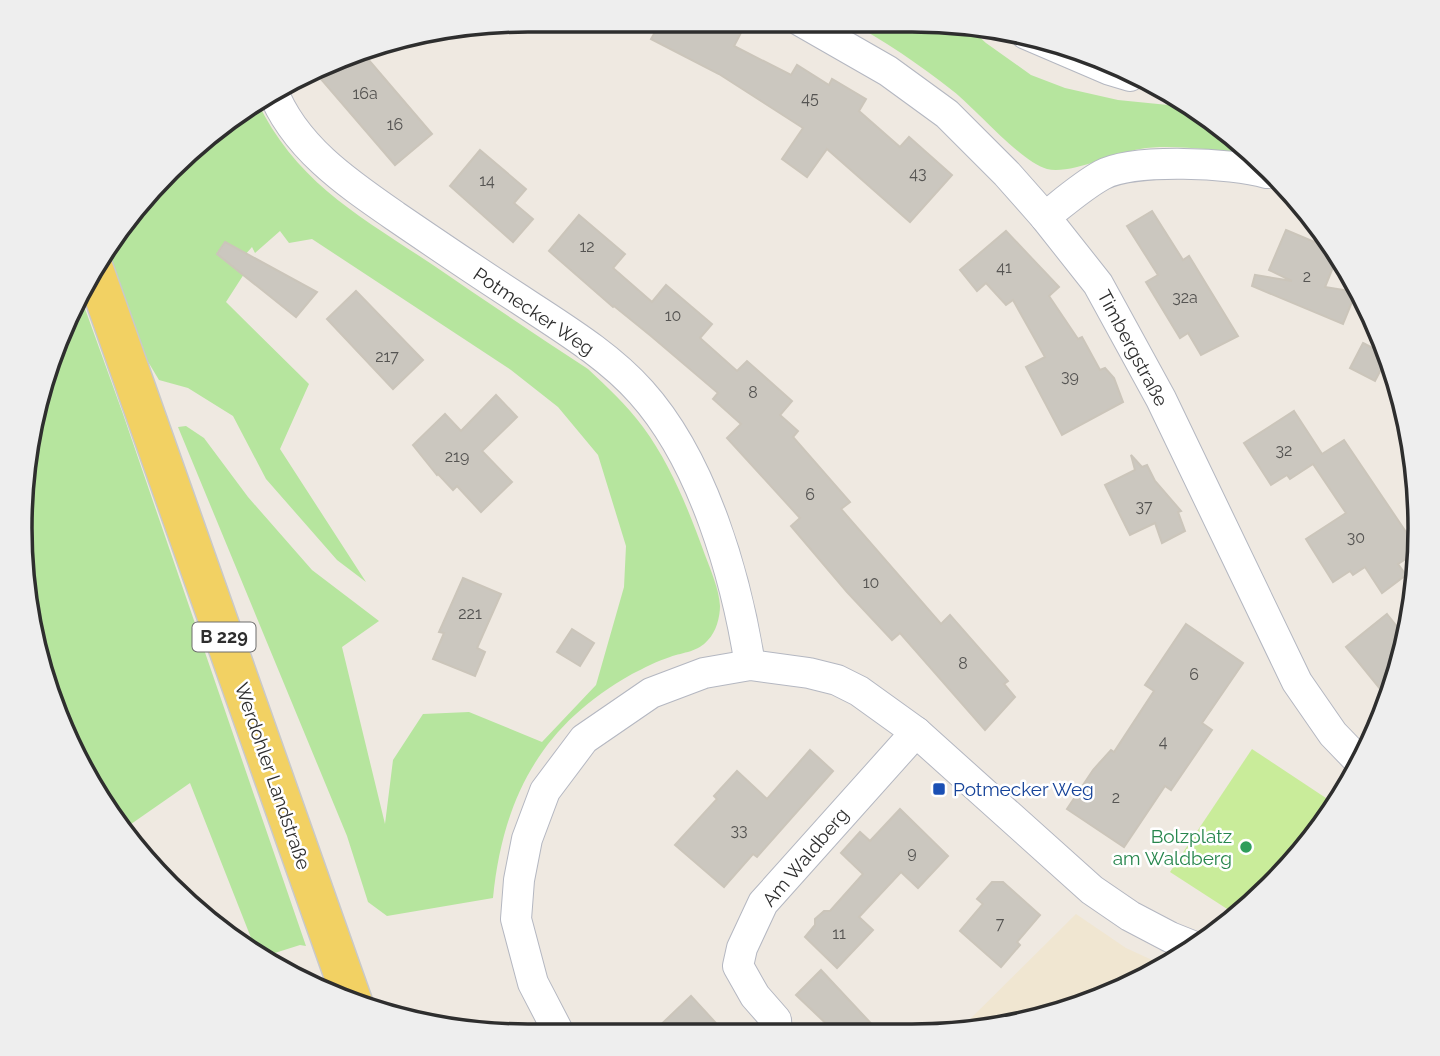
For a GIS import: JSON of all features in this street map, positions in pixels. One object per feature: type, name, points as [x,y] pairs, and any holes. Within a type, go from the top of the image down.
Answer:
[{"type":"main road","name":"Werdohler Landstraße","points":[[98,280],[349,991]]},
{"type":"street","name":"Timbergstraße","points":[[820,32],[888,71],[947,114],[1007,174],[1098,284],[1155,387],[1297,682],[1333,734],[1353,755]]},
{"type":"street","name":"Potmecker Weg","points":[[277,100],[289,123],[316,155],[346,181],[457,259],[584,342],[641,392],[666,426],[687,462],[711,512],[744,625],[750,665]]},
{"type":"street","points":[[1045,217],[1102,175],[1124,167],[1160,164],[1257,172]]},
{"type":"street","points":[[554,1024],[533,983],[516,919],[519,880],[527,839],[545,791],[584,739],[650,694],[704,673],[750,665],[809,673],[837,680],[859,691],[916,732],[1093,890],[1130,916],[1185,943]]},
{"type":"street","name":"Am Waldberg","points":[[776,1024],[738,967],[742,948],[763,903],[916,732]]},
{"type":"shaded area","points":[[1076,914],[1126,948],[1154,961],[1102,987],[1041,1008],[968,1021]]},
{"type":"green space","points":[[867,32],[979,36],[1031,75],[1065,88],[1118,100],[1172,105],[1236,153],[1193,148],[1140,149],[1067,169],[1047,169],[1025,157],[953,91]]},
{"type":"green space","points":[[262,109],[291,154],[333,196],[588,369],[624,404],[653,442],[678,489],[716,587],[720,606],[718,619],[711,637],[704,644],[632,674],[600,694],[573,716],[551,741],[532,768],[517,797],[506,828],[493,898],[387,916],[368,902],[347,836],[178,427],[186,426],[204,438],[248,497],[312,570],[379,621],[342,647],[385,824],[393,760],[423,714],[469,712],[542,742],[596,685],[624,587],[626,546],[598,455],[558,407],[511,370],[312,239],[289,243],[280,231],[255,253],[252,247],[236,265],[244,274],[226,302],[309,384],[280,449],[366,582],[337,560],[266,479],[233,416],[188,388],[159,380],[144,355],[109,261],[134,226],[177,177],[226,134]]},
{"type":"green space","points":[[84,306],[306,946],[300,945],[273,954],[252,941],[190,783],[130,825],[83,748],[69,718],[48,657],[33,560],[36,463],[48,399],[69,338]]},
{"type":"green space","name":"Bolzplatz am Waldberg","points":[[1252,749],[1328,799],[1285,855],[1228,910],[1170,872]]},
{"type":"building","points":[[655,32],[741,32],[734,46],[791,75],[797,65],[829,85],[832,79],[866,99],[859,111],[900,147],[909,137],[952,175],[910,222],[827,149],[807,177],[782,159],[803,128],[719,74],[651,39]]},
{"type":"building","points":[[367,58],[432,134],[395,165],[320,78]]},
{"type":"building","points":[[480,150],[526,189],[514,203],[533,219],[513,242],[450,186]]},
{"type":"building","points":[[1152,211],[1183,260],[1189,256],[1238,336],[1201,355],[1188,333],[1180,338],[1146,282],[1158,275],[1127,226]]},
{"type":"building","points":[[579,215],[625,254],[613,268],[652,302],[666,285],[712,324],[700,338],[737,371],[747,361],[792,401],[780,415],[798,431],[793,437],[850,502],[841,509],[941,624],[950,615],[1008,681],[1004,684],[1015,697],[985,730],[900,633],[892,640],[791,526],[800,518],[727,438],[741,424],[713,399],[718,393],[549,251]]},
{"type":"building","points":[[1286,230],[1319,244],[1334,266],[1325,287],[1348,291],[1353,300],[1343,324],[1252,286],[1255,275],[1292,281],[1269,270]]},
{"type":"building","points":[[1006,231],[1059,287],[1049,296],[1078,339],[1082,337],[1100,370],[1105,368],[1114,378],[1123,402],[1062,435],[1026,367],[1045,357],[1013,300],[1006,305],[986,283],[977,291],[960,270]]},
{"type":"building","points":[[225,242],[317,292],[296,317],[217,254]]},
{"type":"building","points":[[356,291],[423,360],[393,389],[327,319]]},
{"type":"building","points":[[1363,343],[1375,349],[1382,368],[1375,381],[1350,368]]},
{"type":"building","points":[[496,395],[517,417],[482,451],[512,482],[481,512],[457,486],[453,490],[437,475],[413,445],[445,414],[461,431]]},
{"type":"building","points":[[1294,411],[1322,454],[1344,440],[1408,535],[1407,558],[1398,564],[1406,575],[1382,593],[1365,567],[1353,575],[1350,571],[1333,582],[1306,539],[1346,513],[1313,464],[1290,479],[1287,475],[1271,485],[1244,443]]},
{"type":"building","points":[[1131,455],[1142,467],[1147,465],[1155,481],[1181,511],[1178,512],[1185,531],[1162,543],[1155,523],[1130,535],[1105,485],[1135,470]]},
{"type":"building","points":[[463,578],[501,594],[477,648],[485,652],[475,676],[433,659],[444,633],[439,632]]},
{"type":"building","points":[[1387,614],[1398,628],[1381,690],[1346,647]]},
{"type":"building","points":[[1186,624],[1243,663],[1202,723],[1212,730],[1171,790],[1165,786],[1124,847],[1067,809],[1093,770],[1111,750],[1114,752],[1154,691],[1145,685]]},
{"type":"building","points":[[572,629],[594,643],[580,666],[557,652]]},
{"type":"building","points":[[810,750],[833,771],[757,857],[753,854],[724,887],[675,845],[717,799],[714,796],[737,771],[767,799]]},
{"type":"building","points":[[900,809],[948,856],[918,888],[901,872],[859,917],[873,930],[837,968],[805,937],[815,925],[815,919],[824,911],[830,911],[863,874],[841,853],[860,832],[870,841]]},
{"type":"building","points":[[992,882],[1003,882],[1040,915],[1017,942],[1020,945],[1001,967],[960,931],[983,904],[977,899]]},
{"type":"building","points":[[821,970],[872,1024],[827,1024],[796,995]]},
{"type":"building","points":[[691,996],[717,1024],[662,1024]]},
{"type":"place","name":"Potmecker Weg","points":[[939,789]]},
{"type":"place","name":"Bolzplatz am Waldberg","points":[[1246,847]]}]
